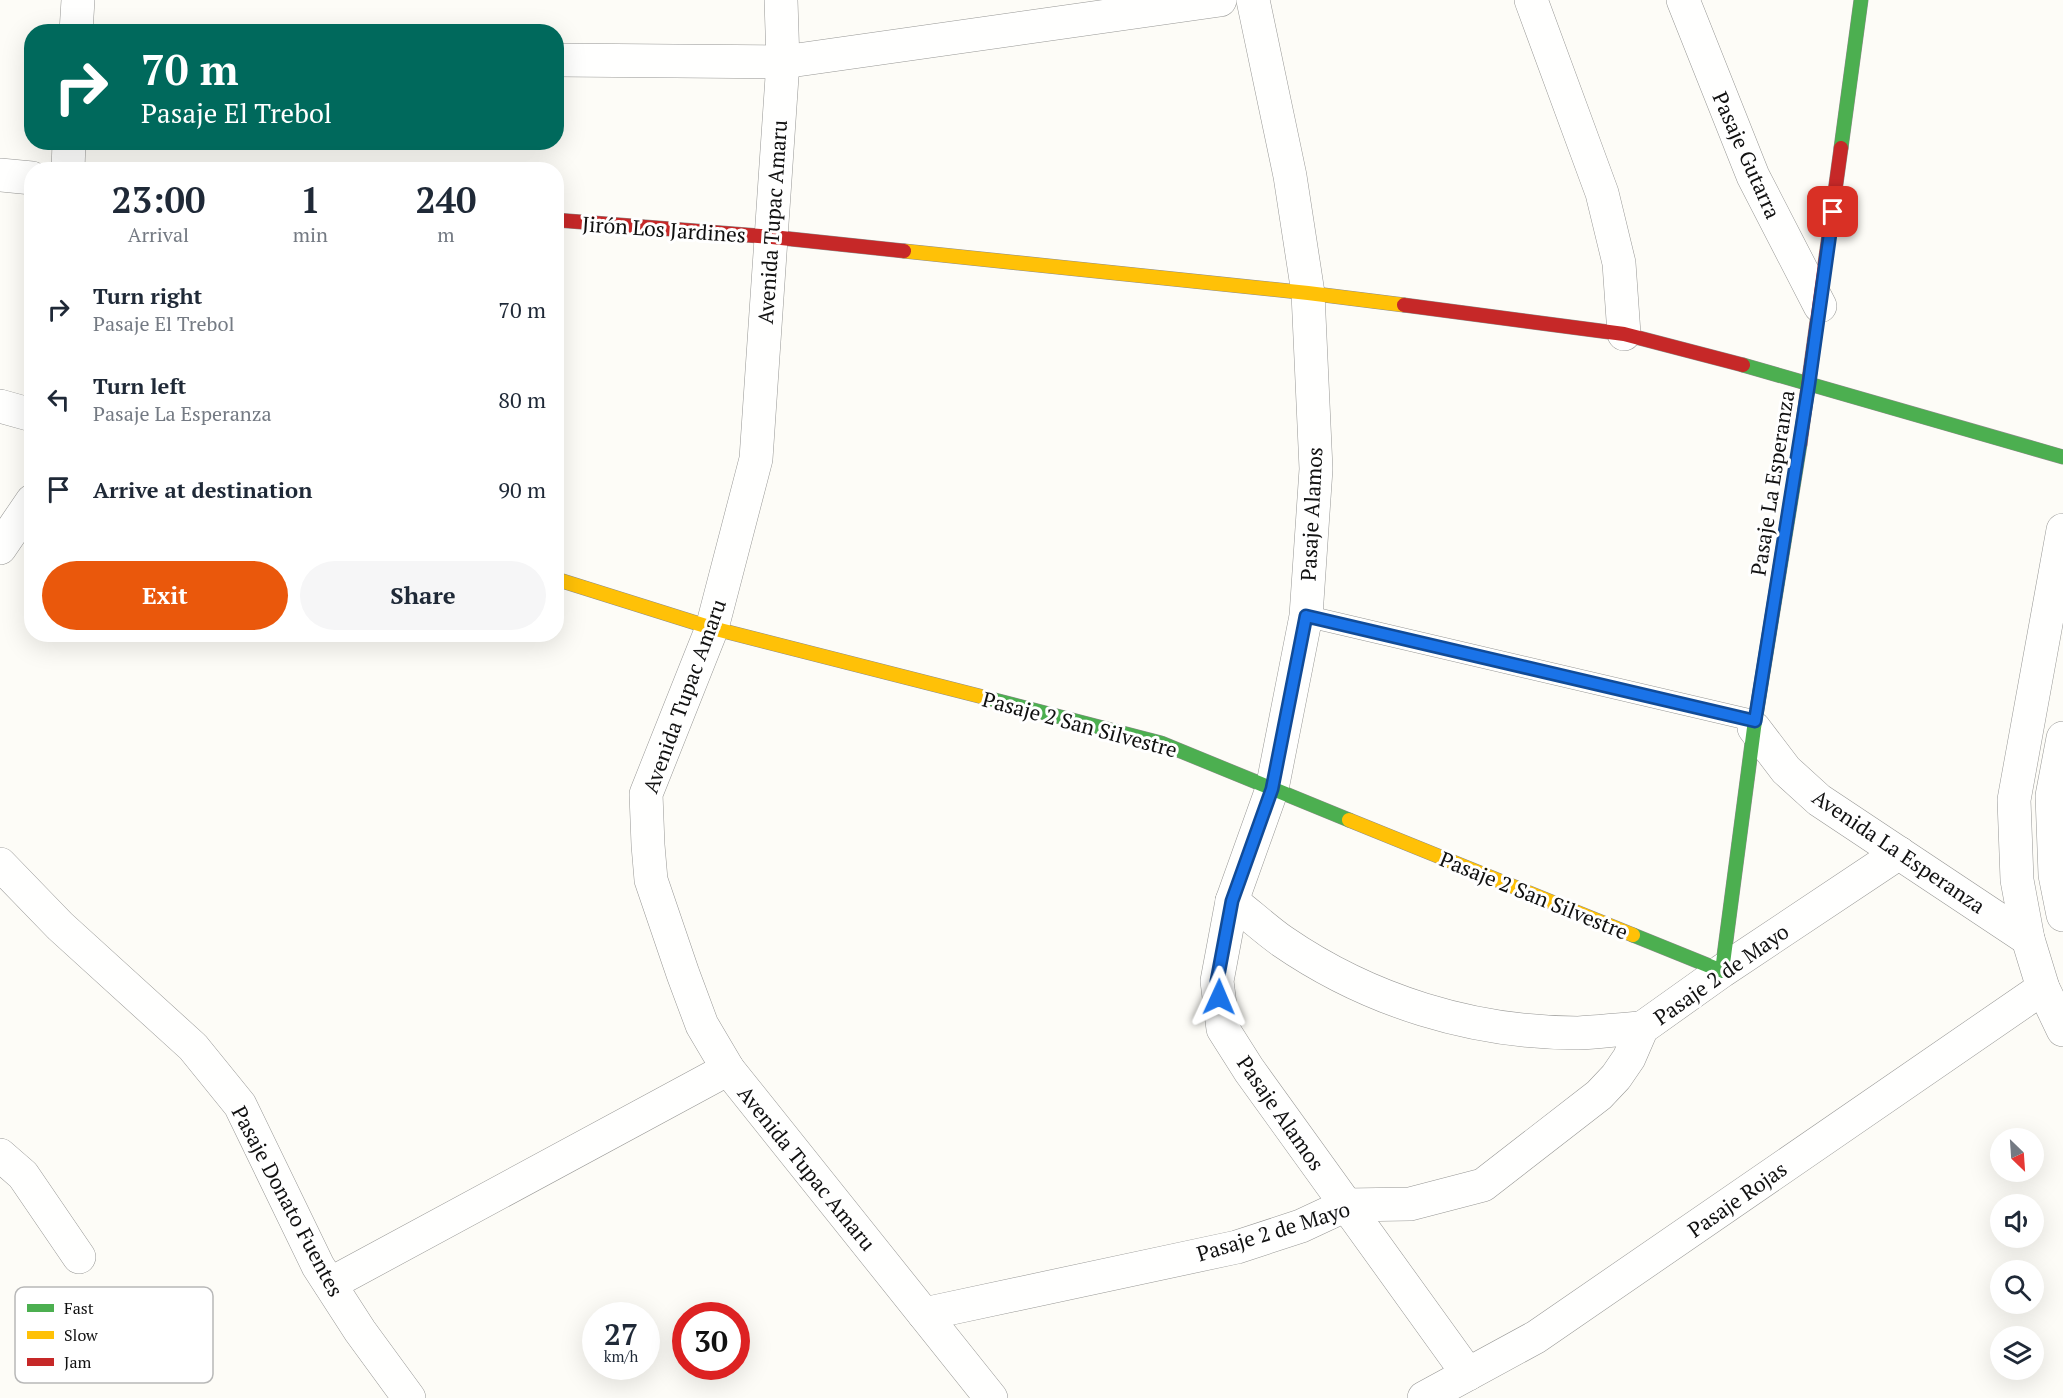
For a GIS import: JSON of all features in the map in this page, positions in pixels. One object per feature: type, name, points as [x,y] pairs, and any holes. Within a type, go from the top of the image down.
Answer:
[{"type":"street","points":[[76,24],[78,0]]},
{"type":"street","name":"Avenida Tupac Amaru","points":[[781,0],[783,62],[756,459],[712,628],[646,794],[651,880],[702,1024],[728,1069],[991,1398]]},
{"type":"street","points":[[564,60],[783,62],[1220,0]]},
{"type":"street","name":"Pasaje Alamos","points":[[1253,0],[1290,176],[1308,293],[1316,469],[1306,616],[1272,789],[1232,901],[1217,981],[1223,1029],[1249,1070],[1468,1374]]},
{"type":"street","points":[[1531,0],[1602,193],[1618,263],[1624,334]]},
{"type":"street","name":"Pasaje Gutarra","points":[[1683,0],[1753,176],[1820,306]]},
{"type":"street","name":"Pasaje La Esperanza","points":[[1722,971],[1755,725],[1809,383],[1861,0]]},
{"type":"street","points":[[0,175],[24,177]]},
{"type":"street","name":"Jirón Los Jardines","points":[[564,221],[772,237],[1308,293],[1624,334],[1809,383],[2063,457]]},
{"type":"street","points":[[0,406],[24,413]]},
{"type":"street","points":[[0,548],[24,513]]},
{"type":"street","name":"Avenida La Esperanza","points":[[2063,530],[2014,800],[2017,880],[2028,939],[2043,988],[2063,1030]]},
{"type":"street","name":"Pasaje 2 San Silvestre","points":[[564,582],[712,628],[1161,743],[1722,971]]},
{"type":"street","name":"Avenida La Esperanza","points":[[1755,725],[1786,770],[1819,800],[2028,939]]},
{"type":"street","points":[[2063,738],[2052,796],[2055,875],[2063,915]]},
{"type":"street","name":"Pasaje 2 de Mayo","points":[[924,1314],[1237,1247],[1301,1226],[1346,1205],[1410,1204],[1483,1185],[1599,1095],[1616,1077],[1629,1058],[1642,1028],[1722,971],[1899,853]]},
{"type":"street","name":"Pasaje Donato Fuentes","points":[[0,864],[60,926],[193,1047],[240,1105],[318,1266],[409,1398]]},
{"type":"street","points":[[1232,901],[1291,946],[1336,974],[1393,1000],[1454,1018],[1516,1029],[1579,1033],[1642,1028]]},
{"type":"street","name":"Pasaje Rojas","points":[[1424,1398],[1536,1337],[2043,988]]},
{"type":"street","points":[[330,1284],[728,1069]]},
{"type":"street","points":[[0,1155],[23,1175],[79,1257]]},
{"type":"lane","points":[[1306,616],[1755,725]]},
{"type":"traffic: fast","points":[[1841,148],[1861,0]]},
{"type":"traffic: fast","points":[[1743,365],[2063,457]]},
{"type":"traffic: fast","points":[[1633,935],[1722,971],[1754,728],[1800,444]]},
{"type":"traffic: fast","points":[[987,698],[1161,743],[1349,820]]},
{"type":"traffic: slow","points":[[904,251],[1404,305]]},
{"type":"traffic: slow","points":[[564,582],[712,628],[987,698]]},
{"type":"traffic: slow","points":[[1349,820],[1633,935]]},
{"type":"traffic: jam","points":[[1800,444],[1841,148]]},
{"type":"traffic: jam","points":[[564,221],[772,237],[904,251]]},
{"type":"traffic: jam","points":[[1404,305],[1624,334],[1743,365]]},
{"type":"route","points":[[1219,997],[1217,981],[1232,901],[1272,789],[1306,616],[1755,721],[1809,383],[1833,212]]}]
